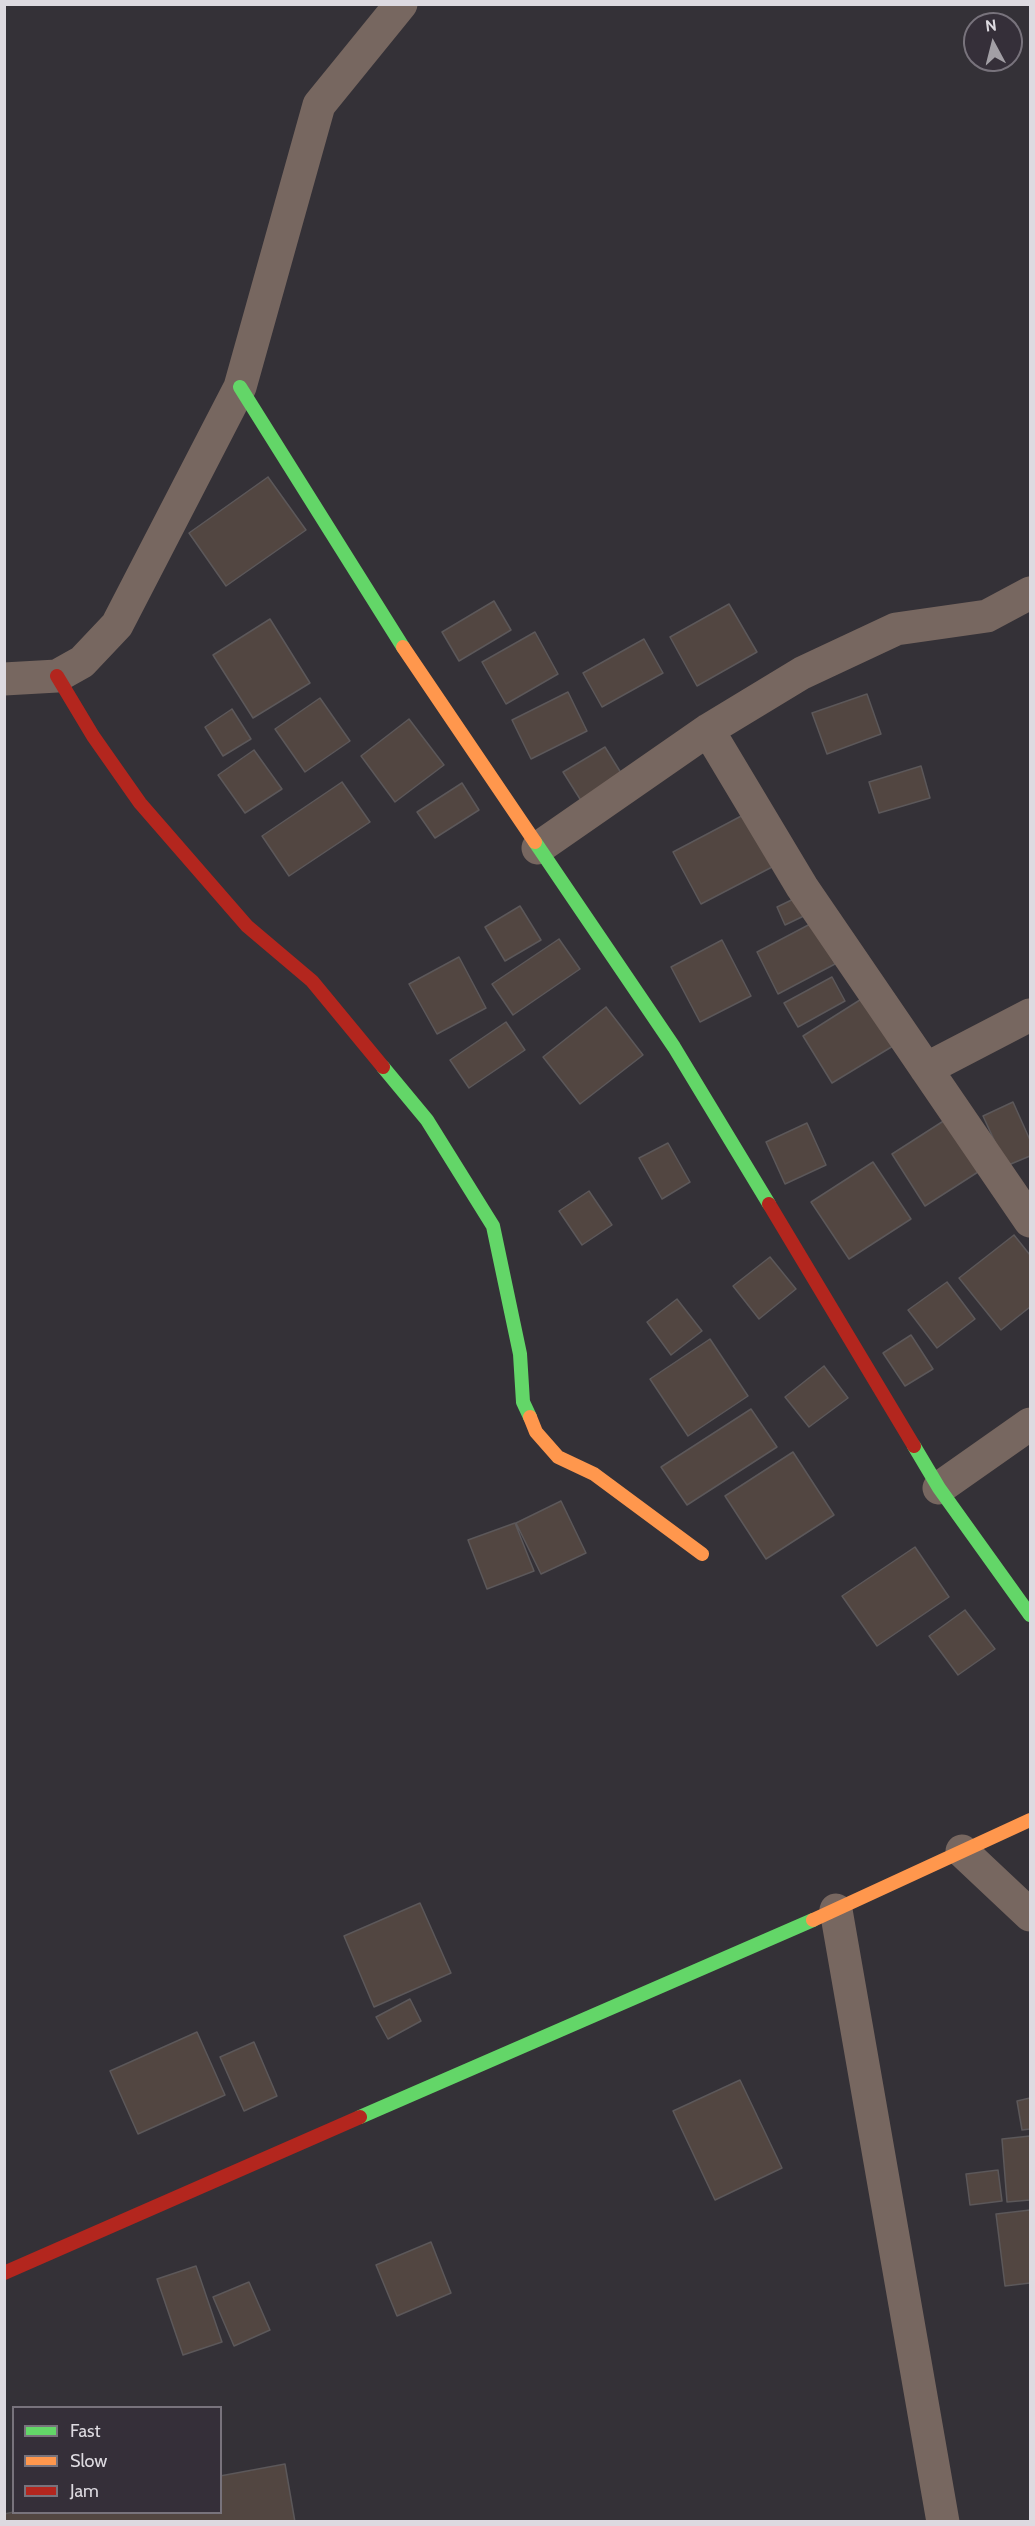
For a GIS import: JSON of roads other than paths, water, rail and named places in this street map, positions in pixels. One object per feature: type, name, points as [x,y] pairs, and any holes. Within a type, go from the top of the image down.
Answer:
[{"type":"street","points":[[4,679],[57,676],[82,662],[117,625],[240,387],[319,105],[401,4]]},
{"type":"street","points":[[240,387],[411,660],[674,1047],[939,1488],[1030,1615]]},
{"type":"street","points":[[538,848],[708,730],[802,673],[896,629],[987,616],[1030,593]]},
{"type":"street","points":[[57,676],[93,736],[140,803],[247,926],[312,981],[427,1120],[493,1226],[520,1354],[523,1402],[536,1432],[558,1456],[594,1474],[702,1554]]},
{"type":"street","points":[[708,730],[802,887],[1030,1221]]},
{"type":"street","points":[[927,1069],[1030,1015]]},
{"type":"street","points":[[939,1488],[1030,1425]]},
{"type":"street","points":[[4,2273],[836,1910],[1030,1820]]},
{"type":"street","points":[[962,1851],[1030,1915]]},
{"type":"street","points":[[836,1910],[943,2522]]}]
